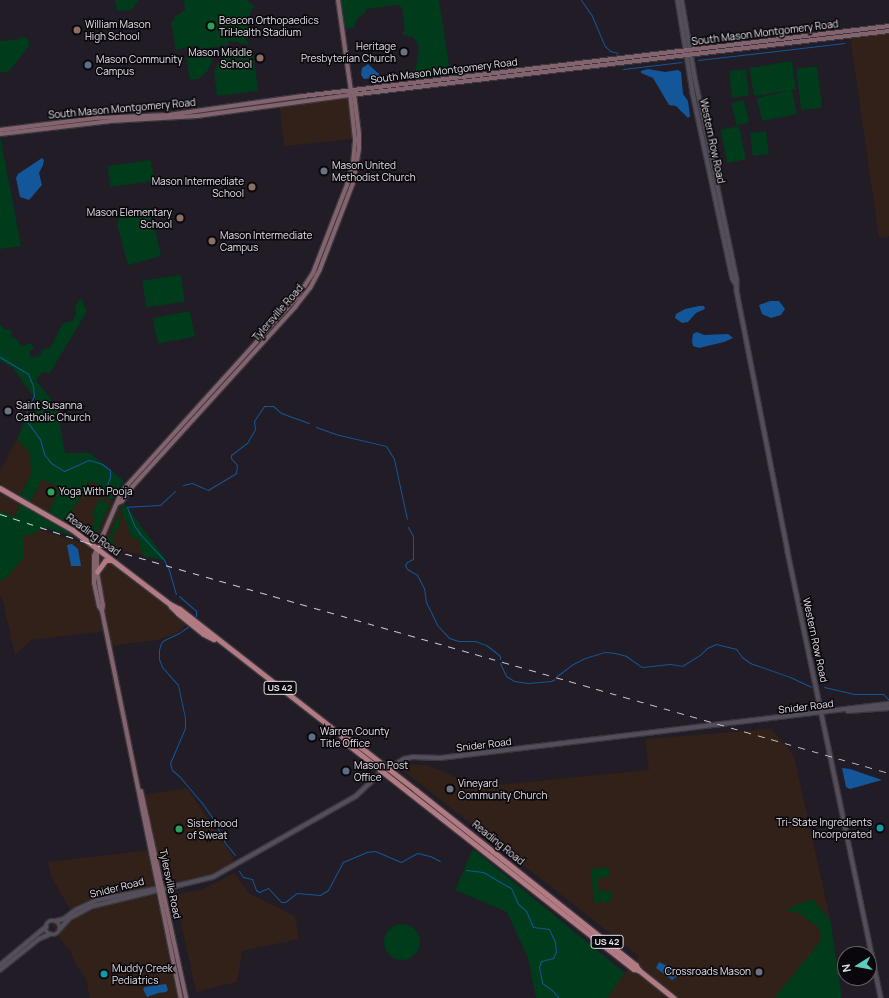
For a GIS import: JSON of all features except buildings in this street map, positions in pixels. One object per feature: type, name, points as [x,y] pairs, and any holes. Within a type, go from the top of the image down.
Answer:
[{"type":"main road","name":"Tylersville Road","points":[[102,611],[98,606],[93,574],[94,556],[118,503],[122,501],[132,487],[278,326],[314,282],[335,231],[353,183],[357,165],[359,134],[338,0]]},
{"type":"main road","name":"South Mason Montgomery Road","points":[[0,130],[95,118],[168,115],[352,94],[889,26]]},
{"type":"main road","name":"South Mason Montgomery Road","points":[[688,52],[889,31]]},
{"type":"main road","name":"South Mason Montgomery Road","points":[[0,134],[108,122],[197,116],[352,94]]},
{"type":"main road","name":"Reading Road","points":[[0,488],[57,520],[170,604],[197,622],[341,735],[349,745],[634,969],[639,970]]},
{"type":"main road","name":"Tylersville Road","points":[[97,549],[97,572],[103,605],[102,611],[181,998]]},
{"type":"main road","points":[[97,572],[105,561],[114,562]]},
{"type":"main road","name":"Reading Road","points":[[341,735],[353,740],[636,965],[639,970],[674,998]]},
{"type":"main road","name":"Tylersville Road","points":[[136,774],[145,803],[186,998]]},
{"type":"street","name":"Western Row Road","points":[[678,0],[721,225],[733,279],[736,284],[881,998]]},
{"type":"street","name":"Western Row Road","points":[[682,0],[688,52]]},
{"type":"street","name":"Snider Road","points":[[56,921],[64,919],[76,910],[97,900],[163,889],[213,877],[356,796],[388,768],[399,761],[409,758],[440,758],[889,704]]},
{"type":"street","name":"Snider Road","points":[[841,710],[854,711],[889,708]]},
{"type":"street","name":"Snider Road","points":[[60,929],[70,918],[90,908],[158,889]]},
{"type":"street","points":[[0,965],[46,928],[49,922],[56,921],[60,924],[60,929],[56,935],[50,934],[39,939],[0,970]]},
{"type":"street","points":[[46,928],[50,934]]},
{"type":"shaded area","points":[[889,31],[889,236],[879,238],[850,36]]},
{"type":"shaded area","points":[[350,95],[355,139],[284,146],[279,102]]},
{"type":"shaded area","points":[[17,439],[30,453],[31,474],[22,493],[17,497],[22,501],[15,517],[0,511],[0,471]]},
{"type":"shaded area","points":[[42,479],[59,488],[48,515],[29,504]]},
{"type":"shaded area","points":[[90,480],[100,486],[102,496],[118,503],[122,501],[167,561],[100,545],[97,549],[191,621],[176,634],[157,640],[110,646],[106,631],[31,640],[15,655],[2,597],[0,596],[0,517],[96,548],[64,524]]},
{"type":"shaded area","points":[[771,729],[794,756],[830,919],[837,965],[837,986],[840,986],[842,998],[604,998],[639,956],[395,764],[427,765],[479,787],[649,770],[645,739]]},
{"type":"shaded area","points":[[187,788],[233,857],[234,865],[213,877],[160,889],[141,795]]},
{"type":"shaded area","points":[[150,850],[181,998],[90,998],[86,979],[73,959],[71,950],[64,944],[51,924],[71,911],[51,876],[48,862]]},
{"type":"shaded area","points":[[234,873],[250,894],[295,916],[299,939],[242,951],[237,982],[196,992],[175,895],[203,889]]},
{"type":"green space","points":[[115,0],[139,0],[131,10],[117,11]]},
{"type":"green space","name":"Beacon Orthopaedics TriHealth Stadium","points":[[184,0],[246,0],[255,6],[250,12],[250,29],[243,35],[250,46],[228,41],[228,45],[200,49],[200,46],[193,46],[176,50],[171,22],[175,20],[174,17],[185,10]]},
{"type":"green space","points":[[338,0],[439,0],[451,78],[416,83],[415,73],[419,46],[413,37],[403,35],[403,32],[405,31],[402,7],[399,5],[366,9],[366,12],[357,19],[354,28],[342,29]]},
{"type":"green space","points":[[22,36],[26,37],[29,41],[29,46],[9,71],[4,73],[0,71],[0,41],[20,39]]},
{"type":"green space","points":[[253,50],[258,91],[217,96],[214,71],[219,62],[228,54]]},
{"type":"green space","points":[[211,52],[212,61],[208,70],[199,79],[190,80],[186,56]]},
{"type":"green space","points":[[792,61],[796,89],[754,96],[749,68]]},
{"type":"green space","points":[[817,66],[822,108],[801,110],[796,69]]},
{"type":"green space","points":[[746,69],[749,96],[732,98],[729,71]]},
{"type":"green space","points":[[792,90],[797,114],[762,121],[757,98]]},
{"type":"green space","points":[[744,100],[749,122],[737,125],[731,103]]},
{"type":"green space","points":[[739,126],[746,159],[727,163],[720,130]]},
{"type":"green space","points":[[766,131],[769,154],[753,156],[750,133]]},
{"type":"green space","points":[[0,135],[21,246],[0,249]]},
{"type":"green space","points":[[151,160],[154,181],[110,187],[107,166]]},
{"type":"green space","points":[[150,207],[161,256],[128,265],[117,224],[120,216]]},
{"type":"green space","points":[[181,275],[185,302],[146,307],[142,280]]},
{"type":"green space","points":[[81,298],[87,311],[50,373],[43,372],[36,380],[57,407],[65,453],[90,453],[124,481],[111,500],[102,496],[100,485],[90,481],[64,524],[77,533],[73,536],[43,527],[36,533],[24,536],[23,559],[6,578],[0,581],[0,511],[15,517],[22,501],[16,497],[22,493],[31,474],[30,453],[17,439],[35,399],[13,368],[0,361],[0,324],[5,329],[11,330],[11,337],[17,339],[23,346],[31,343],[34,349],[29,351],[31,358],[40,356],[42,350],[50,348],[63,323],[73,321],[76,313],[75,305]],"holes":[[[42,479],[59,488],[48,515],[29,504]]]},
{"type":"green space","points":[[190,311],[195,337],[158,344],[153,318]]},
{"type":"green space","points":[[98,498],[108,503],[109,506],[96,535],[89,535],[81,529],[92,529],[95,516],[90,513],[93,513],[99,500]]},
{"type":"green space","points":[[124,503],[167,561],[143,556],[138,539],[131,537],[126,521],[120,510]]},
{"type":"green space","points":[[118,514],[121,521],[118,522],[120,529],[117,528],[112,539],[116,550],[110,548],[107,543]]},
{"type":"green space","points":[[473,849],[625,973],[607,998],[536,998],[528,958],[507,912],[455,890]]},
{"type":"green space","points":[[608,867],[609,877],[597,878],[599,892],[611,891],[612,901],[594,903],[591,869]]},
{"type":"green space","points":[[812,899],[830,919],[837,965],[837,986],[840,986],[842,998],[774,998],[820,942],[821,935],[819,928],[796,911],[788,912],[787,909]]},
{"type":"green space","points":[[402,924],[412,927],[417,932],[420,942],[417,952],[412,957],[402,960],[392,957],[387,952],[384,942],[387,932],[392,927]]},
{"type":"water","points":[[368,64],[379,74],[379,77],[364,79],[361,75],[362,68]]},
{"type":"water","points":[[648,69],[665,72],[678,70],[681,72],[683,94],[688,101],[690,116],[688,118],[676,106],[669,105],[653,78],[641,73],[641,71]]},
{"type":"water","points":[[42,158],[44,160],[43,165],[39,173],[42,185],[29,200],[20,197],[16,178],[18,174]]},
{"type":"water","points":[[770,301],[779,301],[785,309],[781,315],[771,318],[762,314],[759,305]]},
{"type":"water","points":[[704,306],[705,309],[696,313],[688,322],[682,323],[675,318],[676,314],[685,309]]},
{"type":"water","points":[[697,332],[704,335],[728,334],[733,338],[724,342],[699,348],[693,346],[692,341],[693,334]]},
{"type":"water","points":[[72,544],[78,549],[81,566],[71,566],[67,545]]},
{"type":"water","points":[[842,768],[850,769],[882,780],[850,789],[846,787]]},
{"type":"water","points":[[659,962],[677,971],[679,974],[672,980],[656,968]]},
{"type":"water","points":[[166,984],[168,990],[166,992],[147,997],[143,989],[145,987]]},
{"type":"waterway","points":[[581,0],[592,16],[605,46],[610,51],[618,53]]},
{"type":"waterway","points":[[698,60],[844,43]]},
{"type":"waterway","points":[[623,69],[682,62]]},
{"type":"waterway","points":[[0,357],[28,374],[33,386],[34,396],[27,409],[26,420],[40,439],[44,454],[51,463],[64,471],[89,460],[102,464],[110,470],[110,477],[106,488],[108,495]]},
{"type":"waterway","points":[[183,485],[192,483],[208,490],[236,473],[237,465],[231,458],[231,455],[247,443],[255,429],[254,421],[264,406],[273,406],[281,413],[309,423]]},
{"type":"waterway","points":[[316,427],[335,434],[386,446],[394,459],[407,519]]},
{"type":"waterway","points":[[175,491],[160,505],[127,507],[134,525],[140,534],[164,560],[169,570],[176,594]]},
{"type":"waterway","points":[[408,527],[413,536],[413,559],[405,565],[407,569],[417,575],[424,588],[426,602],[437,625],[449,638],[459,641],[475,641],[486,645],[500,656],[500,659]]},
{"type":"waterway","points":[[179,596],[196,611],[196,616]]},
{"type":"waterway","points":[[189,626],[179,633],[164,640],[161,643],[159,650],[159,659],[162,667],[178,685],[185,718],[185,728],[170,763],[172,770],[180,777],[202,803],[213,819],[226,844],[235,855]]},
{"type":"waterway","points":[[557,676],[573,664],[585,658],[605,652],[626,656],[642,667],[670,664],[682,666],[701,654],[707,648],[716,644],[736,649],[742,657],[750,663],[790,677],[811,687]]},
{"type":"waterway","points":[[500,663],[506,676],[514,681],[528,683],[551,681],[555,679]]},
{"type":"waterway","points":[[824,687],[854,694],[883,694],[889,700]]},
{"type":"waterway","points":[[239,871],[243,877],[252,879],[256,890],[259,892],[268,888],[281,902],[285,902],[297,893],[320,895],[328,890],[343,862],[366,852],[375,851],[401,862],[417,853],[430,856],[440,861]]},
{"type":"waterway","points":[[466,870],[483,872],[511,888],[518,904],[526,911],[533,927],[549,929],[555,942],[556,952],[553,958],[541,961],[539,967],[542,983],[552,990],[559,998]]},
{"type":"railway","points":[[0,514],[85,542],[889,773]]},
{"type":"place","name":"Beacon Orthopaedics TriHealth Stadium","points":[[211,26]]},
{"type":"place","name":"William Mason High School","points":[[77,30]]},
{"type":"place","name":"Heritage Presbyterian Church","points":[[404,52]]},
{"type":"place","name":"Mason Middle School","points":[[260,58]]},
{"type":"place","name":"Mason Community Campus","points":[[88,65]]},
{"type":"place","name":"Mason United Methodist Church","points":[[324,171]]},
{"type":"place","name":"Mason Intermediate School","points":[[252,187]]},
{"type":"place","name":"Mason Elementary School","points":[[180,218]]},
{"type":"place","name":"Mason Intermediate Campus","points":[[212,241]]},
{"type":"place","name":"Saint Susanna Catholic Church","points":[[8,411]]},
{"type":"place","name":"Yoga With Pooja","points":[[51,492]]},
{"type":"place","name":"Warren County Title Office","points":[[312,737]]},
{"type":"place","name":"Mason Post Office","points":[[346,771]]},
{"type":"place","name":"Vineyard Community Church","points":[[450,789]]},
{"type":"place","name":"Tri-State Ingredients Incorporated","points":[[880,828]]},
{"type":"place","name":"Sisterhood of Sweat","points":[[179,829]]},
{"type":"place","name":"Crossroads Mason","points":[[759,972]]},
{"type":"place","name":"Muddy Creek Pediatrics","points":[[104,974]]}]
